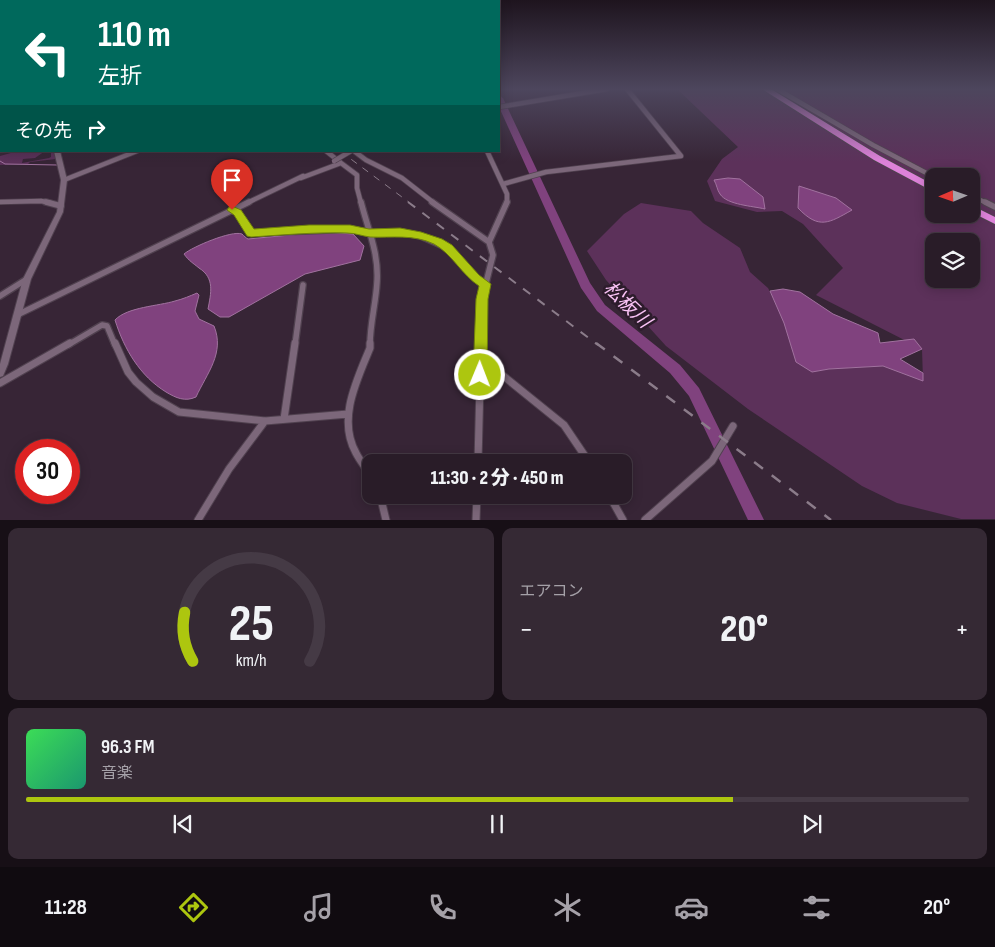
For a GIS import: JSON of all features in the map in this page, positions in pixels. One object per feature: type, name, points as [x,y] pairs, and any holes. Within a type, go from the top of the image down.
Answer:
[{"type":"highway","points":[[804,113],[877,158],[925,184]]},
{"type":"highway","points":[[980,212],[995,220]]},
{"type":"street","points":[[503,184],[546,172],[681,156],[647,113]]},
{"type":"street","points":[[819,113],[925,172]]},
{"type":"street","points":[[0,372],[4,364],[27,279],[61,206],[64,180],[57,152]]},
{"type":"street","points":[[64,180],[134,152]]},
{"type":"street","points":[[327,152],[357,175],[357,188],[369,233],[375,246],[377,282],[370,329],[370,348],[354,386],[348,414],[349,434],[355,452],[362,462]]},
{"type":"street","points":[[16,315],[351,152]]},
{"type":"street","points":[[354,152],[402,178],[416,191],[489,242],[493,255],[482,299],[478,454]]},
{"type":"street","points":[[487,152],[507,194],[507,203],[489,242]]},
{"type":"street","points":[[301,178],[341,163]]},
{"type":"street","points":[[0,202],[42,200],[61,206]]},
{"type":"street","points":[[980,200],[995,207]]},
{"type":"street","points":[[232,210],[238,212],[251,233],[350,229],[369,233],[400,232],[421,236],[448,248],[475,278],[485,284]]},
{"type":"street","points":[[0,296],[27,279]]},
{"type":"street","points":[[284,420],[303,285]]},
{"type":"street","points":[[0,383],[102,325],[107,326],[128,372],[136,382],[170,408],[179,412],[265,421],[348,414]]},
{"type":"street","points":[[480,358],[564,425],[584,454]]},
{"type":"street","points":[[198,520],[229,469],[265,421]]},
{"type":"street","points":[[646,520],[712,461],[733,426]]},
{"type":"street","points":[[382,504],[386,520]]},
{"type":"street","points":[[476,520],[477,504]]},
{"type":"street","points":[[613,504],[623,520]]},
{"type":"shaded area","points":[[703,113],[995,113],[995,519],[961,519],[897,503],[862,486],[748,409],[666,346],[606,280],[587,251],[624,214],[641,203],[691,211],[703,223],[740,248],[750,272],[768,288],[812,372],[829,369],[883,366],[923,380],[922,349],[816,295],[843,268],[803,224],[782,211],[757,212],[715,201],[707,181],[722,159],[738,147]]},
{"type":"shaded area","points":[[14,152],[44,152],[35,158],[23,159],[22,163],[49,158],[51,157],[51,152],[53,152],[56,159],[30,162],[28,164],[0,165],[0,156]]},
{"type":"shaded area","points":[[740,179],[763,197],[765,209],[734,203],[723,198],[714,180]]},
{"type":"shaded area","points":[[799,186],[836,198],[852,210],[830,221],[818,222],[805,215],[798,208]]},
{"type":"shaded area","points":[[322,232],[353,234],[364,246],[360,260],[305,274],[229,317],[220,317],[208,309],[211,286],[208,276],[184,254],[203,244],[230,234],[242,234],[248,239]]},
{"type":"shaded area","points":[[783,289],[800,292],[833,314],[878,333],[880,343],[914,339],[922,349],[900,359],[923,373],[923,381],[883,366],[829,369],[812,372],[796,362],[784,323],[770,291]]},
{"type":"shaded area","points":[[197,293],[199,295],[195,311],[199,319],[214,326],[217,336],[216,354],[196,397],[177,398],[157,386],[141,370],[128,351],[115,320],[127,312],[175,301]]},
{"type":"waterway","name":"松板川","points":[[506,113],[585,285],[601,308],[675,369],[694,392],[756,520]]},
{"type":"waterway","points":[[0,161],[5,164],[57,165]]},
{"type":"railway","points":[[341,152],[410,203]]},
{"type":"railway","points":[[408,202],[598,345]]},
{"type":"railway","points":[[596,343],[831,520]]},
{"type":"route","points":[[232,210],[238,212],[251,233],[256,234],[309,229],[350,229],[369,233],[400,232],[421,236],[448,248],[475,278],[485,284],[482,299],[480,375]]}]
